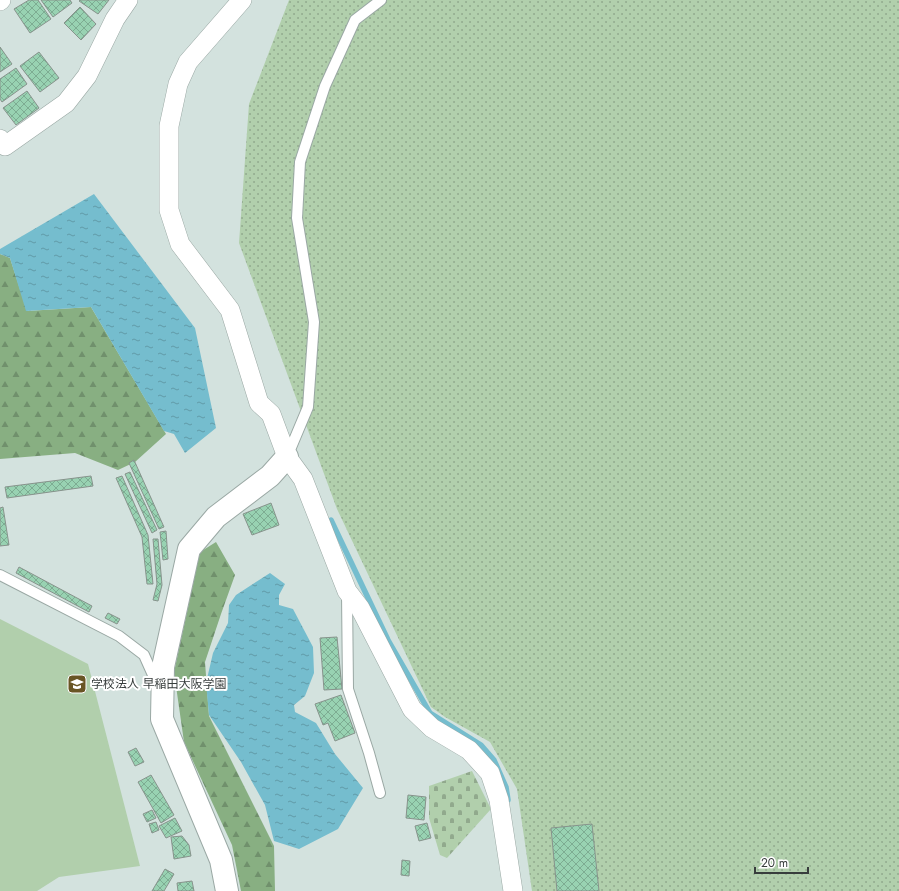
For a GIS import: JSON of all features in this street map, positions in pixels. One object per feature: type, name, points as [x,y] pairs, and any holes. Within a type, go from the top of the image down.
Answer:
[{"type":"street","points":[[2,145],[66,103],[87,76],[115,18],[128,0]]},
{"type":"street","points":[[242,0],[188,62],[178,84],[169,126],[170,210],[180,244],[230,310],[258,402],[271,414],[287,457],[303,479],[347,591],[360,608],[412,709],[432,728],[469,750],[490,773],[500,806],[513,891]]},
{"type":"street","points":[[227,891],[222,860],[162,718],[163,667],[189,549],[216,517],[270,476],[287,457]]},
{"type":"lane","points":[[287,457],[308,407],[314,322],[297,218],[300,162],[325,86],[355,20],[381,0]]},
{"type":"lane","points":[[0,575],[119,636],[144,654],[162,694]]},
{"type":"lane","points":[[347,591],[348,689],[369,753],[380,793]]},
{"type":"green space","points":[[289,0],[899,0],[899,891],[532,891],[517,789],[490,742],[445,717],[431,707],[337,509],[239,243],[249,104]]},
{"type":"green space","points":[[0,254],[10,258],[27,311],[91,307],[166,434],[135,462],[118,470],[75,453],[0,459]]},
{"type":"green space","points":[[216,542],[235,575],[205,662],[209,716],[274,846],[275,891],[241,891],[232,845],[184,742],[174,672],[200,552]]},
{"type":"green space","points":[[0,619],[88,664],[140,866],[59,877],[37,891],[0,891]]},
{"type":"green space","points":[[472,771],[491,809],[447,858],[440,855],[429,818],[429,786]]},
{"type":"water","points":[[94,194],[195,328],[216,428],[185,453],[174,434],[164,431],[91,307],[26,311],[10,258],[0,254],[0,249]]},
{"type":"water","points":[[270,573],[285,584],[279,595],[279,605],[293,609],[313,647],[314,673],[305,696],[294,705],[295,712],[316,723],[335,754],[363,788],[338,829],[299,849],[274,841],[265,805],[241,762],[209,715],[206,683],[213,653],[228,623],[229,605],[236,595]]},
{"type":"building","points":[[29,0],[38,0],[51,19],[30,33],[14,9]]},
{"type":"building","points":[[41,0],[70,0],[72,3],[53,17]]},
{"type":"building","points":[[109,0],[98,14],[79,1]]},
{"type":"building","points":[[80,7],[96,24],[81,40],[64,23]]},
{"type":"building","points":[[0,47],[12,64],[0,72]]},
{"type":"building","points":[[39,52],[59,78],[40,92],[20,66]]},
{"type":"building","points":[[16,68],[27,84],[2,102],[0,99],[0,79]]},
{"type":"building","points":[[27,91],[39,108],[16,125],[3,108]]},
{"type":"building","points":[[134,460],[164,527],[159,529],[129,463]]},
{"type":"building","points":[[130,472],[157,530],[152,533],[125,474]]},
{"type":"building","points":[[91,476],[93,486],[7,498],[5,487]]},
{"type":"building","points":[[122,476],[148,535],[153,584],[147,584],[142,537],[116,478]]},
{"type":"building","points":[[271,503],[279,525],[252,535],[243,514]]},
{"type":"building","points":[[3,507],[9,545],[0,546],[0,508]]},
{"type":"building","points":[[166,531],[168,559],[163,560],[160,532]]},
{"type":"building","points":[[153,539],[158,539],[162,585],[158,601],[153,600],[157,584]]},
{"type":"building","points":[[19,567],[92,606],[89,612],[16,573]]},
{"type":"building","points":[[108,613],[120,619],[117,624],[105,618]]},
{"type":"building","points":[[337,637],[342,689],[324,690],[320,638]]},
{"type":"building","points":[[341,695],[355,733],[335,741],[328,723],[323,725],[315,704]]},
{"type":"building","points":[[136,748],[144,762],[135,766],[128,752]]},
{"type":"building","points":[[151,775],[174,815],[161,823],[138,782]]},
{"type":"building","points":[[408,795],[426,797],[424,820],[406,818]]},
{"type":"building","points":[[152,810],[156,818],[147,822],[143,814]]},
{"type":"building","points":[[175,818],[182,831],[166,838],[159,826]]},
{"type":"building","points":[[156,822],[159,830],[152,833],[149,824]]},
{"type":"building","points":[[427,823],[431,838],[419,841],[415,826]]},
{"type":"building","points":[[592,824],[599,891],[557,891],[551,828]]},
{"type":"building","points":[[182,836],[189,845],[191,856],[174,859],[171,837]]},
{"type":"building","points":[[402,860],[410,861],[409,876],[401,875]]},
{"type":"building","points":[[165,869],[174,874],[164,891],[152,891]]},
{"type":"building","points":[[192,881],[194,891],[178,891],[177,883]]},
{"type":"waterway","points":[[331,520],[388,640],[430,713],[481,745],[494,760],[506,787],[508,800]]},
{"type":"place","name":"学校法人 早稲田大阪学園","points":[[77,684]]}]
